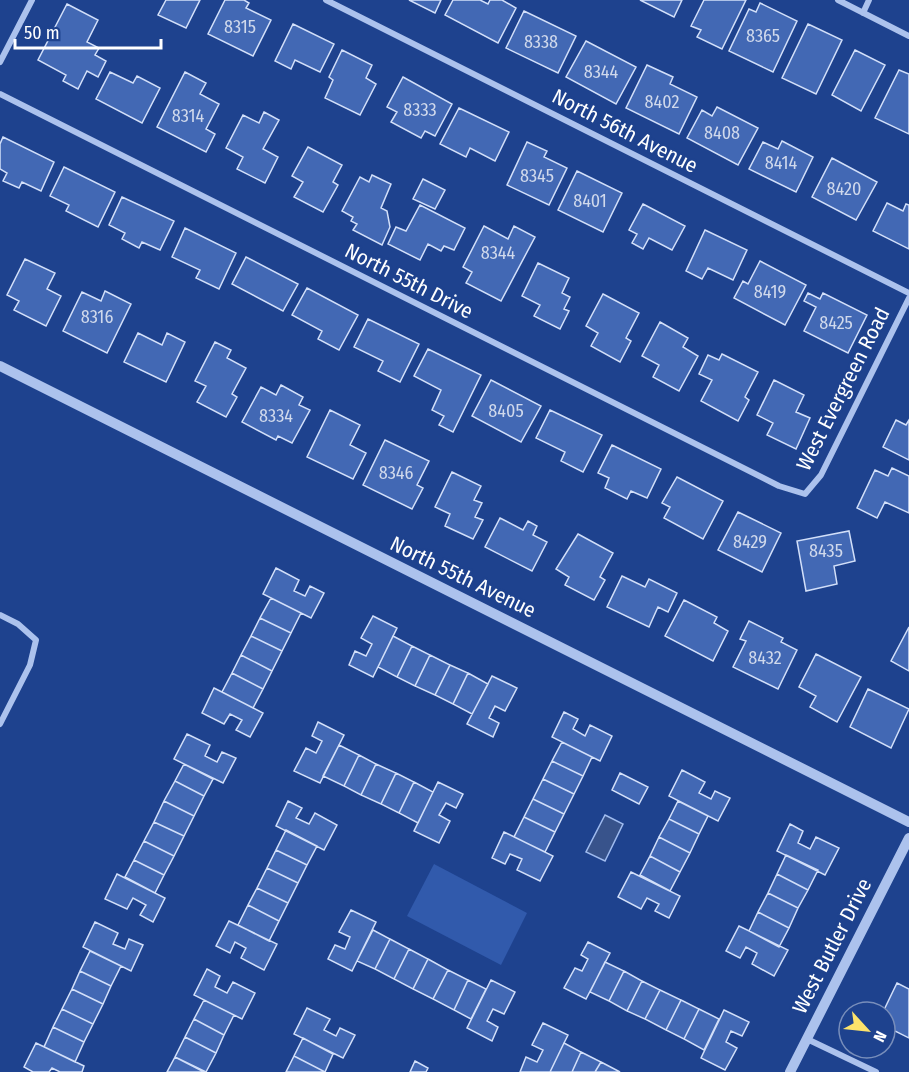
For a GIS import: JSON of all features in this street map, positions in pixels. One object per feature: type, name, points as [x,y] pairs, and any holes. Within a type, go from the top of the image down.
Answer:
[{"type":"street","points":[[0,62],[32,0]]},
{"type":"street","name":"North 56th Avenue","points":[[326,0],[909,292]]},
{"type":"street","points":[[838,0],[909,36]]},
{"type":"street","points":[[863,13],[869,0]]},
{"type":"street","name":"North 55th Drive","points":[[0,94],[779,486],[805,494]]},
{"type":"street","name":"West Evergreen Road","points":[[805,494],[821,475],[909,298]]},
{"type":"street","name":"North 55th Avenue","points":[[0,366],[909,822]]},
{"type":"street","points":[[0,615],[18,624],[36,640],[30,664],[0,724]]},
{"type":"street","name":"West Butler Drive","points":[[790,1072],[909,838]]},
{"type":"street","points":[[807,1038],[876,1072]]},
{"type":"shaded area","points":[[605,815],[623,824],[605,861],[586,852]]},
{"type":"shaded area","points":[[434,864],[527,913],[501,965],[407,916]]},
{"type":"building","points":[[166,0],[200,0],[186,28],[158,15]]},
{"type":"building","points":[[225,0],[244,0],[249,3],[246,8],[271,20],[253,56],[208,34]]},
{"type":"building","points":[[409,0],[441,0],[435,13]]},
{"type":"building","points":[[453,0],[480,0],[488,4],[490,0],[502,0],[516,8],[498,43],[445,15]]},
{"type":"building","points":[[640,0],[682,0],[674,17]]},
{"type":"building","points":[[704,0],[746,0],[722,49],[697,37],[701,30],[691,26]]},
{"type":"building","points":[[760,3],[797,21],[773,72],[729,51],[749,9],[756,12]]},
{"type":"building","points":[[67,4],[98,20],[87,42],[99,48],[95,55],[106,61],[98,77],[87,71],[78,89],[63,81],[66,75],[38,60]]},
{"type":"building","points":[[524,11],[576,36],[558,73],[506,48]]},
{"type":"building","points":[[293,24],[334,44],[320,72],[295,60],[291,69],[275,61]]},
{"type":"building","points":[[808,24],[842,40],[816,94],[782,78]]},
{"type":"building","points":[[586,41],[636,67],[616,104],[566,77]]},
{"type":"building","points":[[342,50],[372,65],[366,78],[376,84],[360,115],[325,98],[333,80],[329,77]]},
{"type":"building","points":[[855,50],[885,65],[861,111],[832,95]]},
{"type":"building","points":[[647,65],[673,77],[670,84],[697,97],[679,134],[626,108]]},
{"type":"building","points":[[899,70],[909,74],[909,134],[875,118]]},
{"type":"building","points":[[110,72],[133,83],[137,76],[160,88],[142,123],[96,99]]},
{"type":"building","points":[[185,72],[206,83],[200,94],[219,104],[206,129],[215,134],[206,152],[157,127]]},
{"type":"building","points":[[403,77],[452,104],[435,136],[425,131],[421,138],[391,122],[397,112],[387,107]]},
{"type":"building","points":[[717,107],[758,128],[738,165],[687,138],[702,110],[712,116]]},
{"type":"building","points":[[459,108],[509,132],[495,161],[470,148],[466,157],[440,144]]},
{"type":"building","points":[[264,112],[279,120],[263,149],[278,157],[265,183],[237,169],[243,157],[226,148],[243,115],[259,123]]},
{"type":"building","points":[[3,137],[54,162],[41,191],[22,182],[19,188],[3,181],[7,173],[0,169],[0,144]]},
{"type":"building","points":[[782,141],[813,157],[796,192],[749,169],[763,142],[778,149]]},
{"type":"building","points":[[527,142],[547,151],[544,157],[567,168],[549,205],[507,185]]},
{"type":"building","points":[[308,147],[342,165],[333,182],[338,185],[323,212],[294,197],[303,182],[292,176]]},
{"type":"building","points":[[832,158],[877,182],[856,220],[812,197]]},
{"type":"building","points":[[64,167],[115,192],[98,227],[66,211],[69,205],[50,196]]},
{"type":"building","points":[[577,171],[622,193],[603,232],[558,210]]},
{"type":"building","points":[[372,175],[391,184],[381,208],[387,211],[390,227],[382,245],[353,230],[357,224],[351,221],[353,217],[342,211],[360,177],[369,182]]},
{"type":"building","points":[[423,179],[445,190],[435,209],[413,199]]},
{"type":"building","points":[[122,197],[174,221],[160,250],[142,242],[139,248],[122,239],[125,233],[109,225]]},
{"type":"building","points":[[887,203],[903,211],[906,204],[909,205],[909,249],[873,231]]},
{"type":"building","points":[[643,204],[685,226],[672,250],[649,238],[643,249],[632,243],[637,234],[629,230]]},
{"type":"building","points":[[420,205],[465,228],[454,250],[444,246],[441,251],[428,244],[420,260],[388,244],[396,227],[406,231]]},
{"type":"building","points":[[484,226],[508,239],[514,226],[535,237],[501,301],[466,283],[472,272],[463,267]]},
{"type":"building","points":[[185,228],[236,253],[219,289],[196,278],[200,270],[172,257]]},
{"type":"building","points":[[705,230],[747,250],[733,280],[708,268],[702,279],[686,271]]},
{"type":"building","points":[[246,257],[298,284],[283,311],[232,284]]},
{"type":"building","points":[[25,259],[55,273],[47,289],[61,296],[46,326],[14,310],[19,301],[7,295]]},
{"type":"building","points":[[760,261],[806,285],[785,325],[734,298],[743,281],[748,284]]},
{"type":"building","points":[[538,263],[569,278],[562,293],[570,297],[564,309],[569,311],[560,329],[534,316],[540,305],[522,296]]},
{"type":"building","points":[[307,288],[358,315],[339,350],[318,339],[322,331],[292,315]]},
{"type":"building","points":[[105,291],[131,304],[107,353],[63,331],[82,292],[101,301]]},
{"type":"building","points":[[808,293],[820,299],[823,293],[867,315],[848,353],[804,331],[816,307],[804,301]]},
{"type":"building","points":[[603,294],[639,313],[626,338],[631,341],[620,362],[591,346],[598,333],[586,326]]},
{"type":"building","points":[[368,319],[419,344],[400,382],[378,371],[383,361],[354,347]]},
{"type":"building","points":[[660,322],[688,338],[683,347],[698,356],[679,391],[653,377],[659,365],[642,356]]},
{"type":"building","points":[[138,333],[162,345],[167,333],[185,342],[166,382],[124,362]]},
{"type":"building","points":[[215,342],[231,350],[227,358],[246,368],[232,394],[237,397],[226,417],[197,402],[206,386],[195,381]]},
{"type":"building","points":[[428,349],[481,375],[453,432],[439,425],[444,416],[432,410],[441,390],[414,376]]},
{"type":"building","points":[[722,354],[758,372],[745,397],[749,400],[738,421],[701,401],[712,380],[699,374],[708,355],[719,360]]},
{"type":"building","points":[[491,380],[541,406],[521,442],[472,416]]},
{"type":"building","points":[[774,380],[804,395],[796,412],[810,418],[796,449],[767,435],[773,423],[757,415]]},
{"type":"building","points":[[281,385],[303,397],[299,405],[310,410],[292,443],[278,436],[276,440],[242,422],[261,387],[276,395]]},
{"type":"building","points":[[330,410],[360,425],[350,445],[366,453],[353,479],[307,457]]},
{"type":"building","points":[[550,410],[602,435],[583,472],[561,461],[565,452],[536,438]]},
{"type":"building","points":[[896,420],[906,425],[909,420],[909,460],[883,447]]},
{"type":"building","points":[[385,440],[429,461],[417,485],[423,488],[412,509],[363,485]]},
{"type":"building","points":[[612,445],[661,469],[647,498],[631,491],[627,499],[605,488],[609,478],[598,473]]},
{"type":"building","points":[[892,468],[909,476],[909,513],[885,502],[877,518],[857,508],[875,470],[888,476]]},
{"type":"building","points":[[452,472],[481,486],[474,500],[482,503],[475,517],[483,520],[473,539],[445,526],[450,514],[435,507]]},
{"type":"building","points":[[677,477],[723,501],[703,539],[664,518],[670,507],[662,503]]},
{"type":"building","points":[[738,512],[781,533],[762,572],[718,550]]},
{"type":"building","points":[[500,518],[523,530],[528,521],[537,526],[533,535],[547,542],[532,571],[485,547]]},
{"type":"building","points":[[849,531],[855,561],[834,566],[837,584],[806,591],[797,541]]},
{"type":"building","points":[[578,534],[613,553],[600,577],[605,580],[594,600],[565,585],[569,577],[556,569]]},
{"type":"building","points":[[276,568],[299,580],[294,591],[305,596],[310,586],[324,593],[311,618],[263,594]]},
{"type":"building","points":[[622,576],[645,587],[649,579],[677,593],[668,612],[658,607],[649,627],[607,607]]},
{"type":"building","points":[[271,598],[301,613],[291,633],[260,618]]},
{"type":"building","points":[[684,600],[717,617],[714,623],[728,631],[713,661],[665,636]]},
{"type":"building","points":[[373,616],[397,628],[373,677],[349,665],[355,651],[366,656],[372,644],[361,638]]},
{"type":"building","points":[[260,618],[291,633],[282,651],[251,636]]},
{"type":"building","points":[[749,621],[783,638],[781,642],[797,650],[778,689],[733,667],[746,641],[740,639]]},
{"type":"building","points":[[909,627],[909,671],[891,661]]},
{"type":"building","points":[[251,636],[282,651],[272,671],[241,655]]},
{"type":"building","points":[[393,636],[412,646],[397,677],[378,667]]},
{"type":"building","points":[[412,646],[430,655],[415,686],[397,677]]},
{"type":"building","points":[[816,654],[861,677],[837,722],[810,707],[816,696],[799,687]]},
{"type":"building","points":[[241,655],[272,671],[263,689],[232,673]]},
{"type":"building","points":[[430,655],[450,665],[435,695],[415,686]]},
{"type":"building","points":[[450,665],[468,673],[453,704],[435,695]]},
{"type":"building","points":[[232,673],[263,689],[253,708],[222,692]]},
{"type":"building","points":[[468,673],[488,684],[472,714],[453,704]]},
{"type":"building","points":[[492,676],[517,688],[505,711],[495,706],[489,718],[499,723],[493,737],[467,724]]},
{"type":"building","points":[[214,688],[263,713],[250,737],[236,730],[242,720],[230,714],[224,724],[202,713]]},
{"type":"building","points":[[868,689],[909,709],[891,748],[850,727]]},
{"type":"building","points":[[564,712],[578,719],[573,729],[585,736],[590,725],[612,736],[600,761],[552,737]]},
{"type":"building","points":[[318,722],[344,735],[320,783],[294,771],[306,748],[316,753],[322,741],[312,736]]},
{"type":"building","points":[[187,734],[210,745],[205,756],[217,762],[222,752],[236,758],[223,783],[174,759]]},
{"type":"building","points":[[562,742],[592,757],[583,776],[552,761]]},
{"type":"building","points":[[339,745],[359,755],[344,786],[323,776]]},
{"type":"building","points":[[359,755],[376,764],[361,795],[344,786]]},
{"type":"building","points":[[552,761],[583,776],[574,794],[543,779]]},
{"type":"building","points":[[184,764],[213,779],[204,796],[175,781]]},
{"type":"building","points":[[376,764],[396,773],[381,804],[361,795]]},
{"type":"building","points":[[682,770],[705,782],[699,793],[711,799],[715,791],[730,798],[718,821],[669,796]]},
{"type":"building","points":[[396,773],[414,782],[399,813],[381,804]]},
{"type":"building","points":[[620,773],[648,787],[639,804],[612,790]]},
{"type":"building","points":[[543,779],[574,794],[564,814],[533,799]]},
{"type":"building","points":[[175,781],[204,796],[194,816],[164,801]]},
{"type":"building","points":[[414,782],[433,792],[418,823],[399,813]]},
{"type":"building","points":[[438,782],[463,794],[456,808],[446,803],[439,815],[450,821],[439,843],[414,831]]},
{"type":"building","points":[[533,799],[564,814],[555,832],[524,817]]},
{"type":"building","points":[[164,801],[194,816],[184,836],[154,822]]},
{"type":"building","points":[[288,801],[302,808],[296,818],[309,824],[315,813],[337,825],[324,850],[276,826]]},
{"type":"building","points":[[678,801],[708,816],[699,834],[669,819]]},
{"type":"building","points":[[524,817],[555,832],[545,852],[514,837]]},
{"type":"building","points":[[669,819],[699,834],[690,853],[659,837]]},
{"type":"building","points":[[154,822],[184,836],[174,856],[144,841]]},
{"type":"building","points":[[790,824],[803,831],[798,843],[810,849],[816,837],[839,848],[825,875],[777,851]]},
{"type":"building","points":[[286,830],[317,846],[307,865],[276,850]]},
{"type":"building","points":[[504,832],[553,856],[540,881],[517,870],[522,859],[510,854],[505,864],[492,858]]},
{"type":"building","points":[[659,837],[690,853],[680,872],[650,856]]},
{"type":"building","points":[[144,841],[174,856],[164,875],[134,860]]},
{"type":"building","points":[[276,850],[307,865],[298,883],[267,868]]},
{"type":"building","points":[[786,855],[818,870],[808,890],[777,874]]},
{"type":"building","points":[[650,856],[680,872],[670,891],[640,875]]},
{"type":"building","points":[[134,860],[164,875],[155,893],[125,877]]},
{"type":"building","points":[[267,868],[298,883],[288,903],[257,888]]},
{"type":"building","points":[[631,872],[680,896],[669,918],[655,911],[659,904],[647,898],[641,909],[618,897]]},
{"type":"building","points":[[117,874],[165,898],[153,922],[140,915],[146,905],[133,898],[127,909],[105,899]]},
{"type":"building","points":[[777,874],[808,890],[798,908],[768,893]]},
{"type":"building","points":[[257,888],[288,903],[279,921],[248,905]]},
{"type":"building","points":[[768,893],[798,908],[789,928],[758,912]]},
{"type":"building","points":[[248,905],[279,921],[269,941],[238,925]]},
{"type":"building","points":[[351,910],[376,922],[352,971],[328,959],[335,945],[345,949],[350,937],[339,932]]},
{"type":"building","points":[[758,912],[789,928],[779,947],[749,931]]},
{"type":"building","points":[[229,921],[277,944],[264,970],[241,958],[246,948],[235,942],[230,953],[216,946]]},
{"type":"building","points":[[95,922],[118,933],[113,944],[125,949],[129,939],[143,945],[131,971],[83,947]]},
{"type":"building","points":[[739,926],[788,950],[774,976],[752,964],[757,953],[746,947],[740,958],[726,951]]},
{"type":"building","points":[[373,930],[390,939],[375,969],[357,961]]},
{"type":"building","points":[[390,939],[409,949],[394,979],[375,969]]},
{"type":"building","points":[[588,942],[610,953],[586,999],[564,988],[575,968],[582,971],[588,959],[581,955]]},
{"type":"building","points":[[409,949],[428,959],[413,989],[394,979]]},
{"type":"building","points":[[90,951],[121,966],[111,986],[80,971]]},
{"type":"building","points":[[428,959],[448,970],[433,999],[413,989]]},
{"type":"building","points":[[605,962],[624,971],[609,1001],[590,992]]},
{"type":"building","points":[[207,969],[220,976],[215,987],[227,993],[233,982],[255,993],[242,1019],[194,995]]},
{"type":"building","points":[[448,970],[468,980],[454,1010],[433,999]]},
{"type":"building","points":[[80,971],[111,986],[103,1004],[72,989]]},
{"type":"building","points":[[624,971],[642,981],[627,1011],[609,1001]]},
{"type":"building","points":[[468,980],[486,989],[471,1019],[454,1010]]},
{"type":"building","points":[[491,980],[515,992],[504,1014],[493,1009],[487,1021],[498,1027],[492,1041],[467,1028]]},
{"type":"building","points":[[642,981],[660,990],[645,1019],[627,1011]]},
{"type":"building","points":[[897,983],[909,989],[909,1038],[897,1032],[897,1000],[889,1000]]},
{"type":"building","points":[[72,989],[103,1004],[93,1024],[62,1009]]},
{"type":"building","points":[[660,990],[681,1000],[666,1030],[645,1019]]},
{"type":"building","points":[[204,1000],[234,1015],[224,1035],[194,1019]]},
{"type":"building","points":[[681,1000],[699,1009],[684,1039],[666,1030]]},
{"type":"building","points":[[307,1008],[330,1019],[324,1030],[336,1036],[340,1028],[355,1035],[343,1058],[294,1034]]},
{"type":"building","points":[[62,1009],[93,1024],[84,1042],[53,1027]]},
{"type":"building","points":[[699,1009],[719,1019],[704,1050],[684,1039]]},
{"type":"building","points":[[724,1010],[749,1022],[742,1036],[731,1031],[726,1042],[737,1048],[725,1070],[701,1058]]},
{"type":"building","points":[[194,1019],[224,1035],[216,1053],[185,1037]]},
{"type":"building","points":[[543,1023],[568,1035],[550,1072],[520,1072],[526,1057],[537,1062],[543,1050],[532,1045]]},
{"type":"building","points":[[53,1027],[84,1042],[75,1062],[44,1047]]},
{"type":"building","points":[[185,1037],[216,1053],[206,1072],[175,1057]]},
{"type":"building","points":[[303,1038],[333,1054],[325,1072],[294,1056]]},
{"type":"building","points":[[36,1043],[84,1066],[82,1072],[60,1072],[52,1068],[49,1072],[33,1072],[24,1067]]},
{"type":"building","points":[[564,1043],[581,1052],[572,1072],[550,1072]]},
{"type":"building","points":[[581,1052],[601,1062],[595,1072],[572,1072]]},
{"type":"building","points":[[294,1056],[325,1072],[286,1072]]},
{"type":"building","points":[[175,1057],[204,1072],[167,1072]]},
{"type":"building","points":[[415,1061],[428,1068],[426,1072],[410,1072]]},
{"type":"building","points":[[601,1062],[620,1072],[595,1072]]}]
